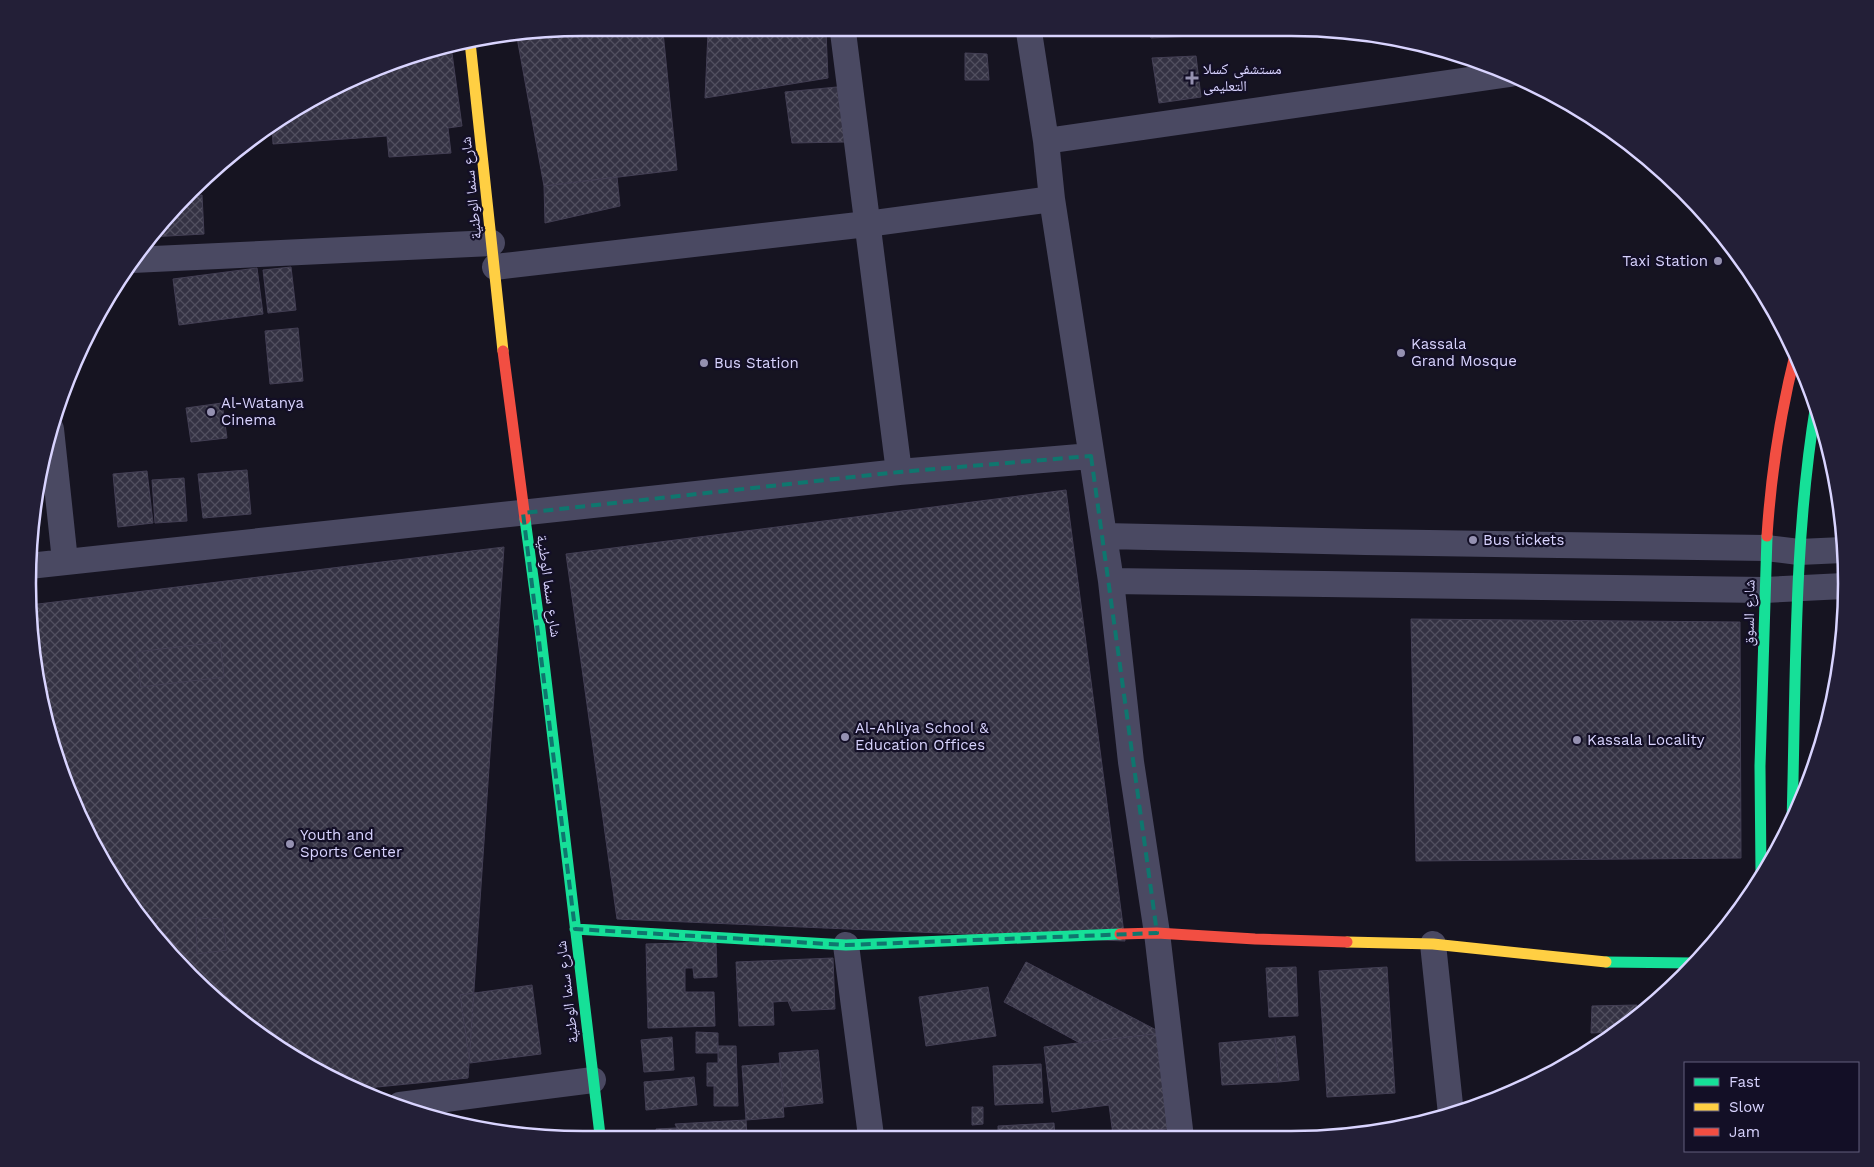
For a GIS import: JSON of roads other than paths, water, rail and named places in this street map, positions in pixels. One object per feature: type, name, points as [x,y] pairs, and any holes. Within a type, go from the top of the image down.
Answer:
[{"type":"street","points":[[844,36],[899,472]]},
{"type":"street","points":[[1030,36],[1046,141],[1052,199],[1111,580],[1131,762],[1157,933],[1180,1131]]},
{"type":"street","name":"شارع سنما الوطنية","points":[[471,48],[507,387],[523,513],[542,638],[599,1131]]},
{"type":"street","points":[[1046,141],[1495,76]]},
{"type":"street","points":[[142,260],[493,255],[868,224],[1052,199]]},
{"type":"street","name":"شارع السوق","points":[[1760,863],[1759,834],[1766,548],[1771,476],[1777,430],[1792,366]]},
{"type":"street","points":[[1794,797],[1799,552],[1806,471],[1813,422]]},
{"type":"street","points":[[53,450],[65,561]]},
{"type":"street","points":[[37,565],[899,472],[1092,456]]},
{"type":"street","points":[[1104,536],[1766,548],[1799,552],[1837,550]]},
{"type":"street","points":[[1363,584],[1365,542]]},
{"type":"street","points":[[1463,586],[1466,544]]},
{"type":"street","points":[[1565,587],[1569,545]]},
{"type":"street","points":[[1668,588],[1671,547]]},
{"type":"street","points":[[1111,580],[1764,590],[1838,586]]},
{"type":"street","points":[[1759,834],[1785,818]]},
{"type":"street","points":[[575,929],[846,945],[1157,933],[1255,939],[1433,944],[1603,962],[1684,963]]},
{"type":"street","points":[[1433,944],[1450,1107]]},
{"type":"street","points":[[846,945],[870,1131]]},
{"type":"street","points":[[413,1103],[593,1080]]},
{"type":"place","name":"مستشفى كسلا التعليمى","points":[[1192,78]]},
{"type":"place","name":"Taxi Station","points":[[1718,261]]},
{"type":"place","name":"Kassala Grand Mosque","points":[[1401,353]]},
{"type":"place","name":"Bus Station","points":[[704,363]]},
{"type":"place","name":"Al-Watanya Cinema","points":[[211,412]]},
{"type":"place","name":"Bus tickets","points":[[1473,540]]},
{"type":"place","name":"Al-Ahliya School & Education Offices","points":[[845,737]]},
{"type":"place","name":"Kassala Locality","points":[[1577,740]]},
{"type":"place","name":"Youth and Sports Center","points":[[290,844]]}]
